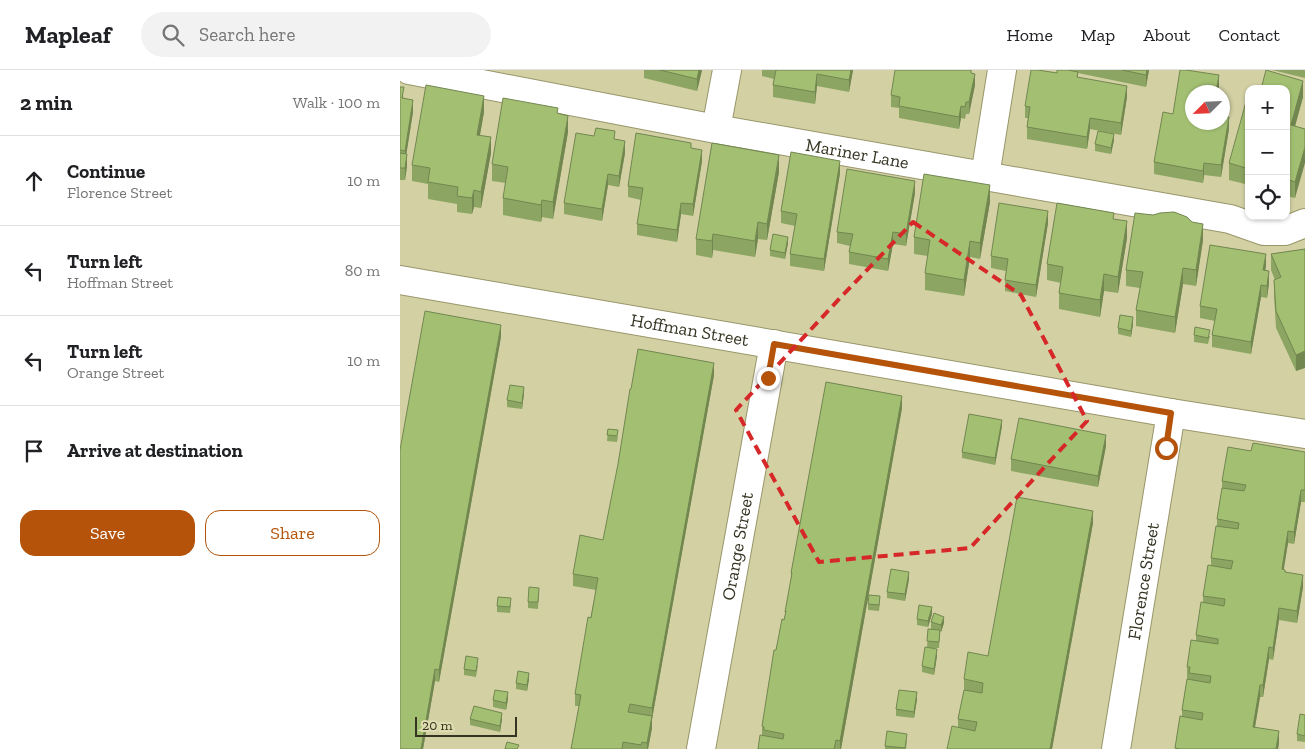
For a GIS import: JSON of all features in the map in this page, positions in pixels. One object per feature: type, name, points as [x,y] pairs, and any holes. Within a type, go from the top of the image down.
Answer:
[{"type":"street","name":"Mariner Lane","points":[[409,70],[716,129],[1230,219],[1264,231],[1285,231],[1305,223]]},
{"type":"street","points":[[716,129],[727,70]]},
{"type":"street","points":[[985,176],[1002,70]]},
{"type":"street","name":"Hoffman Street","points":[[400,280],[1171,413],[1305,434]]},
{"type":"street","name":"Orange Street","points":[[701,749],[774,344]]},
{"type":"street","name":"Florence Street","points":[[1116,749],[1171,413]]},
{"type":"highlighted area","points":[[913,222],[1021,295],[1087,421],[970,548],[819,562],[736,410]]},
{"type":"building","points":[[660,70],[699,70],[697,79]]},
{"type":"building","points":[[776,70],[851,70],[849,80],[817,74],[815,92],[773,85]]},
{"type":"building","points":[[895,70],[971,70],[971,73],[975,74],[969,102],[966,102],[965,107],[961,106],[959,117],[899,106],[900,97],[891,95]]},
{"type":"building","points":[[1031,70],[1057,73],[1057,70],[1068,70],[1078,72],[1077,77],[1127,86],[1121,123],[1090,118],[1087,137],[1027,127],[1030,107],[1025,106]]},
{"type":"building","points":[[1122,70],[1147,70],[1146,75]]},
{"type":"building","points":[[1180,70],[1219,75],[1217,85],[1185,85],[1185,130],[1227,130],[1221,165],[1204,163],[1203,171],[1154,162],[1163,112],[1173,114]]},
{"type":"building","points":[[1266,70],[1303,81],[1291,125],[1305,129],[1305,147],[1295,182],[1290,180],[1290,85],[1262,85]]},
{"type":"building","points":[[426,85],[484,96],[477,135],[491,137],[481,192],[474,190],[472,198],[457,196],[458,187],[428,182],[430,168],[412,165]]},
{"type":"building","points":[[400,87],[404,87],[402,98],[413,100],[405,151],[400,150]]},
{"type":"building","points":[[503,98],[558,108],[557,113],[568,116],[553,202],[542,200],[541,205],[503,198],[508,167],[492,164]]},
{"type":"building","points":[[1245,106],[1245,168],[1229,163]]},
{"type":"building","points":[[596,128],[615,131],[614,139],[625,141],[619,176],[608,174],[602,209],[564,203],[576,133],[594,136]]},
{"type":"building","points":[[1098,131],[1114,134],[1111,148],[1095,144]]},
{"type":"building","points":[[636,133],[691,143],[691,148],[702,150],[693,204],[681,203],[677,230],[637,224],[643,188],[628,186]]},
{"type":"building","points":[[712,143],[779,155],[767,224],[758,222],[755,241],[713,234],[712,241],[696,239]]},
{"type":"building","points":[[791,152],[840,161],[824,259],[790,254],[797,214],[781,211]]},
{"type":"building","points":[[400,153],[407,154],[405,168],[400,168]]},
{"type":"building","points":[[847,169],[915,181],[906,234],[893,232],[888,259],[849,252],[853,234],[837,232]]},
{"type":"building","points":[[924,174],[990,185],[980,243],[970,241],[964,280],[925,273],[930,240],[914,237]]},
{"type":"building","points":[[999,203],[1048,211],[1036,285],[1005,280],[1008,259],[991,256]]},
{"type":"building","points":[[1057,203],[1114,213],[1113,219],[1127,221],[1118,277],[1104,274],[1100,300],[1059,293],[1063,267],[1047,264]]},
{"type":"building","points":[[1174,212],[1187,217],[1192,222],[1203,224],[1196,270],[1183,268],[1175,317],[1136,310],[1143,272],[1126,270],[1135,213],[1153,215]]},
{"type":"building","points":[[773,234],[788,237],[785,253],[770,250]]},
{"type":"building","points":[[1210,245],[1266,254],[1263,270],[1269,271],[1267,286],[1261,285],[1251,342],[1212,335],[1217,309],[1200,306]]},
{"type":"building","points":[[1305,249],[1305,351],[1296,355],[1276,311],[1274,280],[1281,277],[1271,254]]},
{"type":"building","points":[[425,311],[501,325],[439,670],[435,669],[421,749],[400,749],[400,450]]},
{"type":"building","points":[[1120,315],[1133,317],[1131,331],[1118,328]]},
{"type":"building","points":[[1195,327],[1210,330],[1208,338],[1194,335]]},
{"type":"building","points":[[638,349],[714,363],[652,708],[630,704],[628,712],[652,716],[647,743],[642,742],[641,745],[623,742],[622,749],[571,749],[581,695],[575,694],[588,617],[591,618],[598,578],[573,574],[580,535],[603,540]]},
{"type":"building","points":[[826,382],[902,396],[840,741],[836,740],[834,749],[758,749],[760,735],[783,739],[784,734],[764,730],[762,726],[774,650],[776,650],[782,619],[784,620],[786,611],[791,573]]},
{"type":"building","points":[[510,385],[524,387],[522,403],[507,400]]},
{"type":"building","points":[[969,414],[1002,420],[995,458],[962,452]]},
{"type":"building","points":[[1019,418],[1106,435],[1098,476],[1011,459]]},
{"type":"building","points":[[608,429],[618,430],[617,436],[607,435]]},
{"type":"building","points":[[1253,443],[1305,452],[1305,490],[1301,490],[1294,532],[1288,531],[1282,569],[1285,572],[1303,575],[1297,611],[1279,608],[1273,648],[1269,647],[1263,685],[1260,685],[1253,727],[1279,731],[1276,749],[1175,748],[1180,716],[1202,720],[1203,713],[1182,710],[1187,679],[1210,683],[1211,676],[1189,673],[1190,667],[1187,667],[1191,640],[1218,644],[1218,639],[1196,635],[1201,602],[1224,606],[1225,599],[1203,596],[1208,565],[1231,569],[1233,561],[1211,558],[1216,526],[1238,529],[1239,523],[1217,519],[1222,488],[1244,491],[1246,485],[1222,481],[1228,447],[1251,451]]},
{"type":"building","points":[[1017,497],[1093,511],[1050,749],[947,749],[952,726],[975,731],[977,722],[958,719],[964,690],[982,693],[983,683],[964,679],[968,652],[988,656]]},
{"type":"building","points":[[891,569],[909,572],[905,594],[887,592]]},
{"type":"building","points":[[529,587],[539,588],[538,602],[528,602]]},
{"type":"building","points":[[869,595],[880,596],[879,605],[868,604]]},
{"type":"building","points":[[498,597],[511,598],[510,607],[497,606]]},
{"type":"building","points":[[919,605],[932,607],[928,621],[917,619]]},
{"type":"building","points":[[934,613],[944,617],[941,625],[931,622]]},
{"type":"building","points":[[928,629],[940,630],[939,642],[927,641]]},
{"type":"building","points":[[925,647],[937,649],[934,669],[922,666]]},
{"type":"building","points":[[466,656],[478,658],[476,671],[464,669]]},
{"type":"building","points":[[518,671],[529,673],[527,685],[516,683]]},
{"type":"building","points":[[495,690],[508,692],[506,703],[493,700]]},
{"type":"building","points":[[899,690],[917,692],[914,712],[896,709]]},
{"type":"building","points":[[474,706],[502,713],[500,726],[470,719]]},
{"type":"building","points":[[1300,714],[1305,715],[1305,736],[1297,734]]},
{"type":"building","points":[[887,731],[907,734],[905,748],[885,746]]},
{"type":"building","points":[[507,742],[519,745],[517,749],[505,749]]},
{"type":"route","points":[[768,378],[774,344],[1171,413],[1166,448]]}]
